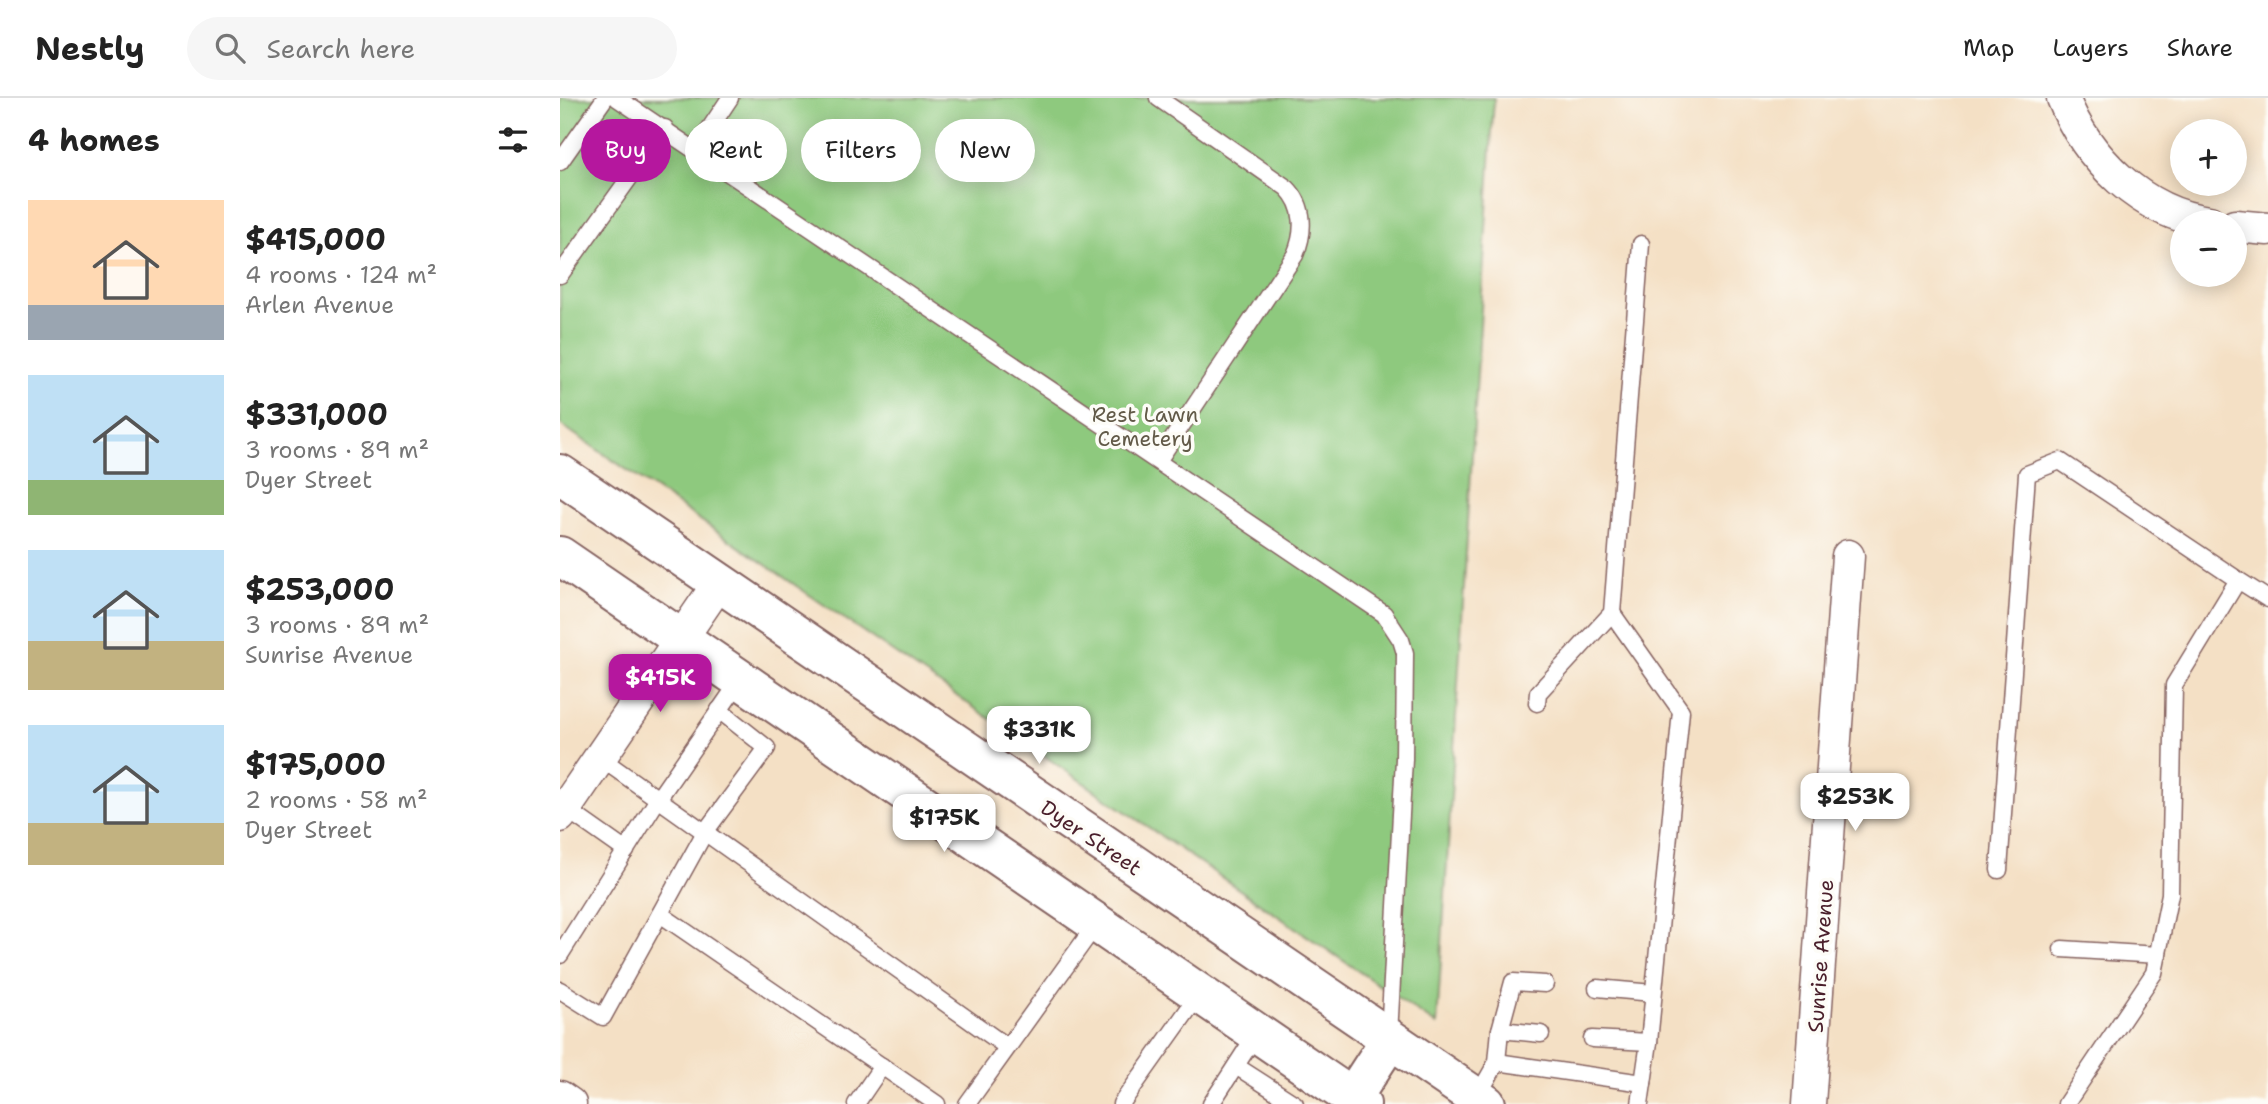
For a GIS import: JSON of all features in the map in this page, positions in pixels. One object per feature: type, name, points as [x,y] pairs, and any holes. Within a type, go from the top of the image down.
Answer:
[{"type":"main road","name":"Dyer Street","points":[[560,474],[1389,1041],[1481,1101]]},
{"type":"main road","points":[[560,556],[1200,993],[1353,1102],[1389,1041]]},
{"type":"street","points":[[2063,98],[2085,141],[2110,171],[2142,197],[2170,210]]},
{"type":"street","points":[[2247,227],[2268,229]]},
{"type":"street","name":"Sunrise Avenue","points":[[1809,1104],[1848,556]]},
{"type":"street","points":[[562,812],[719,583]]},
{"type":"street","points":[[560,1097],[570,1104]]},
{"type":"lane","points":[[560,162],[605,98]]},
{"type":"lane","points":[[617,98],[651,119]]},
{"type":"lane","points":[[716,119],[730,98]]},
{"type":"lane","points":[[1157,461],[1295,255],[1303,228],[1301,211],[1294,195],[1287,188],[1158,98]]},
{"type":"lane","points":[[560,275],[626,182]]},
{"type":"lane","points":[[745,182],[1384,614],[1401,640],[1405,653],[1404,759],[1389,1041]]},
{"type":"lane","points":[[1537,703],[1538,694],[1612,613],[1642,244]]},
{"type":"lane","points":[[1999,870],[2027,474],[2060,461],[2268,599]]},
{"type":"lane","points":[[2066,1104],[2154,973],[2170,894],[2174,685],[2238,580]]},
{"type":"lane","points":[[1612,613],[1681,711],[1650,1042],[1640,1104]]},
{"type":"lane","points":[[560,955],[658,799],[741,679]]},
{"type":"lane","points":[[560,990],[603,1017],[705,832],[767,748],[719,710]]},
{"type":"lane","points":[[599,757],[1007,1046]]},
{"type":"lane","points":[[562,812],[626,851]]},
{"type":"lane","points":[[660,914],[937,1104]]},
{"type":"lane","points":[[967,1104],[1097,923]]},
{"type":"lane","points":[[2062,949],[2158,955]]},
{"type":"lane","points":[[1481,1101],[1497,1062],[1500,1030],[1514,976],[1545,984]]},
{"type":"lane","points":[[1597,988],[1653,993]]},
{"type":"lane","points":[[1121,1104],[1200,993]]},
{"type":"lane","points":[[1500,1030],[1541,1034]]},
{"type":"lane","points":[[1219,1101],[1236,1066],[1257,1033]]},
{"type":"lane","points":[[1592,1039],[1650,1042]]},
{"type":"lane","points":[[1497,1062],[1643,1083]]},
{"type":"lane","points":[[856,1104],[882,1066]]},
{"type":"lane","points":[[1236,1066],[1295,1104]]},
{"type":"green space","name":"Rest Lawn Cemetery","points":[[560,98],[1494,98],[1437,1025],[560,424]]}]
